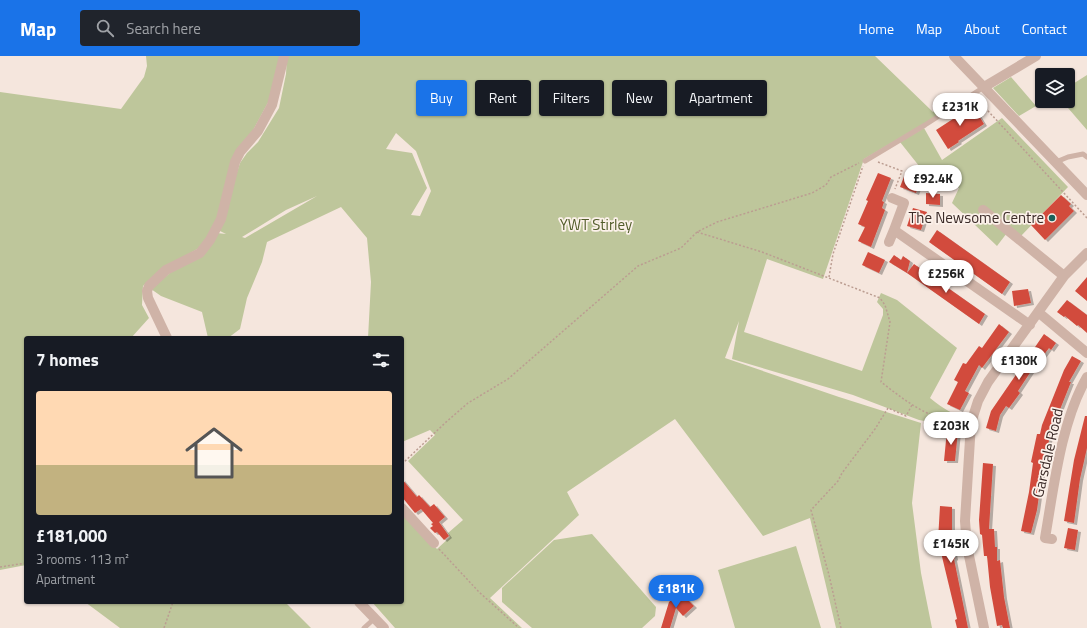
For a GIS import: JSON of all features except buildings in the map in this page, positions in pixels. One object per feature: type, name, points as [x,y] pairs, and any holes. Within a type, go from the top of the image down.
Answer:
[{"type":"street","points":[[167,336],[148,298],[147,291],[149,286],[166,270],[200,253],[210,240],[221,219],[235,162],[240,152],[258,131],[272,105],[284,56]]},
{"type":"street","points":[[954,56],[1087,196]]},
{"type":"street","points":[[984,87],[1036,56]]},
{"type":"street","points":[[890,242],[904,203],[892,198]]},
{"type":"street","points":[[983,210],[1064,276]]},
{"type":"street","points":[[894,230],[1030,325]]},
{"type":"street","points":[[984,628],[968,546],[966,521],[971,423],[978,401],[988,382],[1064,276],[1087,253]]},
{"type":"street","points":[[1038,312],[1087,352]]},
{"type":"street","name":"Garsdale Road","points":[[1046,538],[1063,441],[1079,390],[1087,377]]},
{"type":"street","points":[[404,510],[434,543]]},
{"type":"street","points":[[361,604],[384,628]]},
{"type":"lane","points":[[867,159],[925,125],[984,87]]},
{"type":"lane","points":[[1056,162],[1068,157],[1083,154],[1087,158]]},
{"type":"lane","points":[[364,628],[375,618]]},
{"type":"path","points":[[977,99],[1087,218]]},
{"type":"path","points":[[829,278],[833,254],[867,159]]},
{"type":"path","points":[[404,462],[468,403],[508,379],[638,266],[681,248],[697,232],[717,222],[812,193],[826,185],[831,177],[867,159],[902,171],[892,198]]},
{"type":"path","points":[[697,232],[762,252],[880,298],[890,322],[881,382],[912,405],[935,417],[971,423]]},
{"type":"path","points":[[841,628],[811,510],[838,481],[842,473],[875,429],[888,408],[906,416],[912,405]]},
{"type":"path","points":[[434,543],[479,592],[519,628]]},
{"type":"path","points":[[0,567],[24,563]]},
{"type":"path","points":[[164,628],[172,604]]},
{"type":"green space","points":[[146,56],[281,56],[271,97],[250,136],[212,232],[199,248],[159,271],[143,286],[142,305],[149,318],[133,336],[24,336],[24,565],[0,570],[0,92],[121,109],[144,77],[147,66]]},
{"type":"green space","name":"YWT Stirley","points":[[287,56],[875,56],[933,112],[938,108],[942,113],[864,159],[823,279],[767,259],[744,332],[862,371],[883,315],[883,309],[877,302],[881,293],[897,300],[957,348],[930,398],[949,411],[971,420],[969,429],[919,420],[853,395],[732,359],[739,321],[725,358],[921,423],[912,503],[921,573],[932,628],[836,628],[810,518],[763,536],[675,419],[567,492],[579,515],[490,598],[522,628],[395,628],[374,604],[404,604],[404,514],[437,549],[450,537],[448,533],[463,520],[408,461],[435,435],[430,430],[404,441],[404,336],[368,336],[371,282],[367,238],[341,207],[267,242],[262,262],[247,298],[240,329],[231,336],[208,336],[202,312],[161,296],[151,289],[217,233],[226,234],[218,230],[240,163],[258,142],[279,108],[286,74]],"holes":[[[396,133],[416,151],[431,191],[420,216],[411,215],[427,188],[412,153],[386,149]],[[317,196],[245,238],[242,237],[286,210]]]},
{"type":"green space","points":[[1087,75],[1087,130],[1068,108],[1075,108],[1075,83]]},
{"type":"green space","points":[[1011,77],[1035,107],[1019,116],[993,88]]},
{"type":"green space","points":[[1002,118],[1068,187],[1020,237],[1010,229],[997,246],[952,203],[959,188],[927,176],[900,142],[924,128],[942,160]]},
{"type":"green space","points":[[592,534],[656,607],[655,616],[642,628],[532,628],[502,602],[502,588],[554,540]]},
{"type":"green space","points":[[796,546],[821,628],[735,628],[718,570]]},
{"type":"green space","points":[[88,604],[287,604],[311,628],[120,628]]},
{"type":"place","name":"The Newsome Centre","points":[[1052,218]]}]
